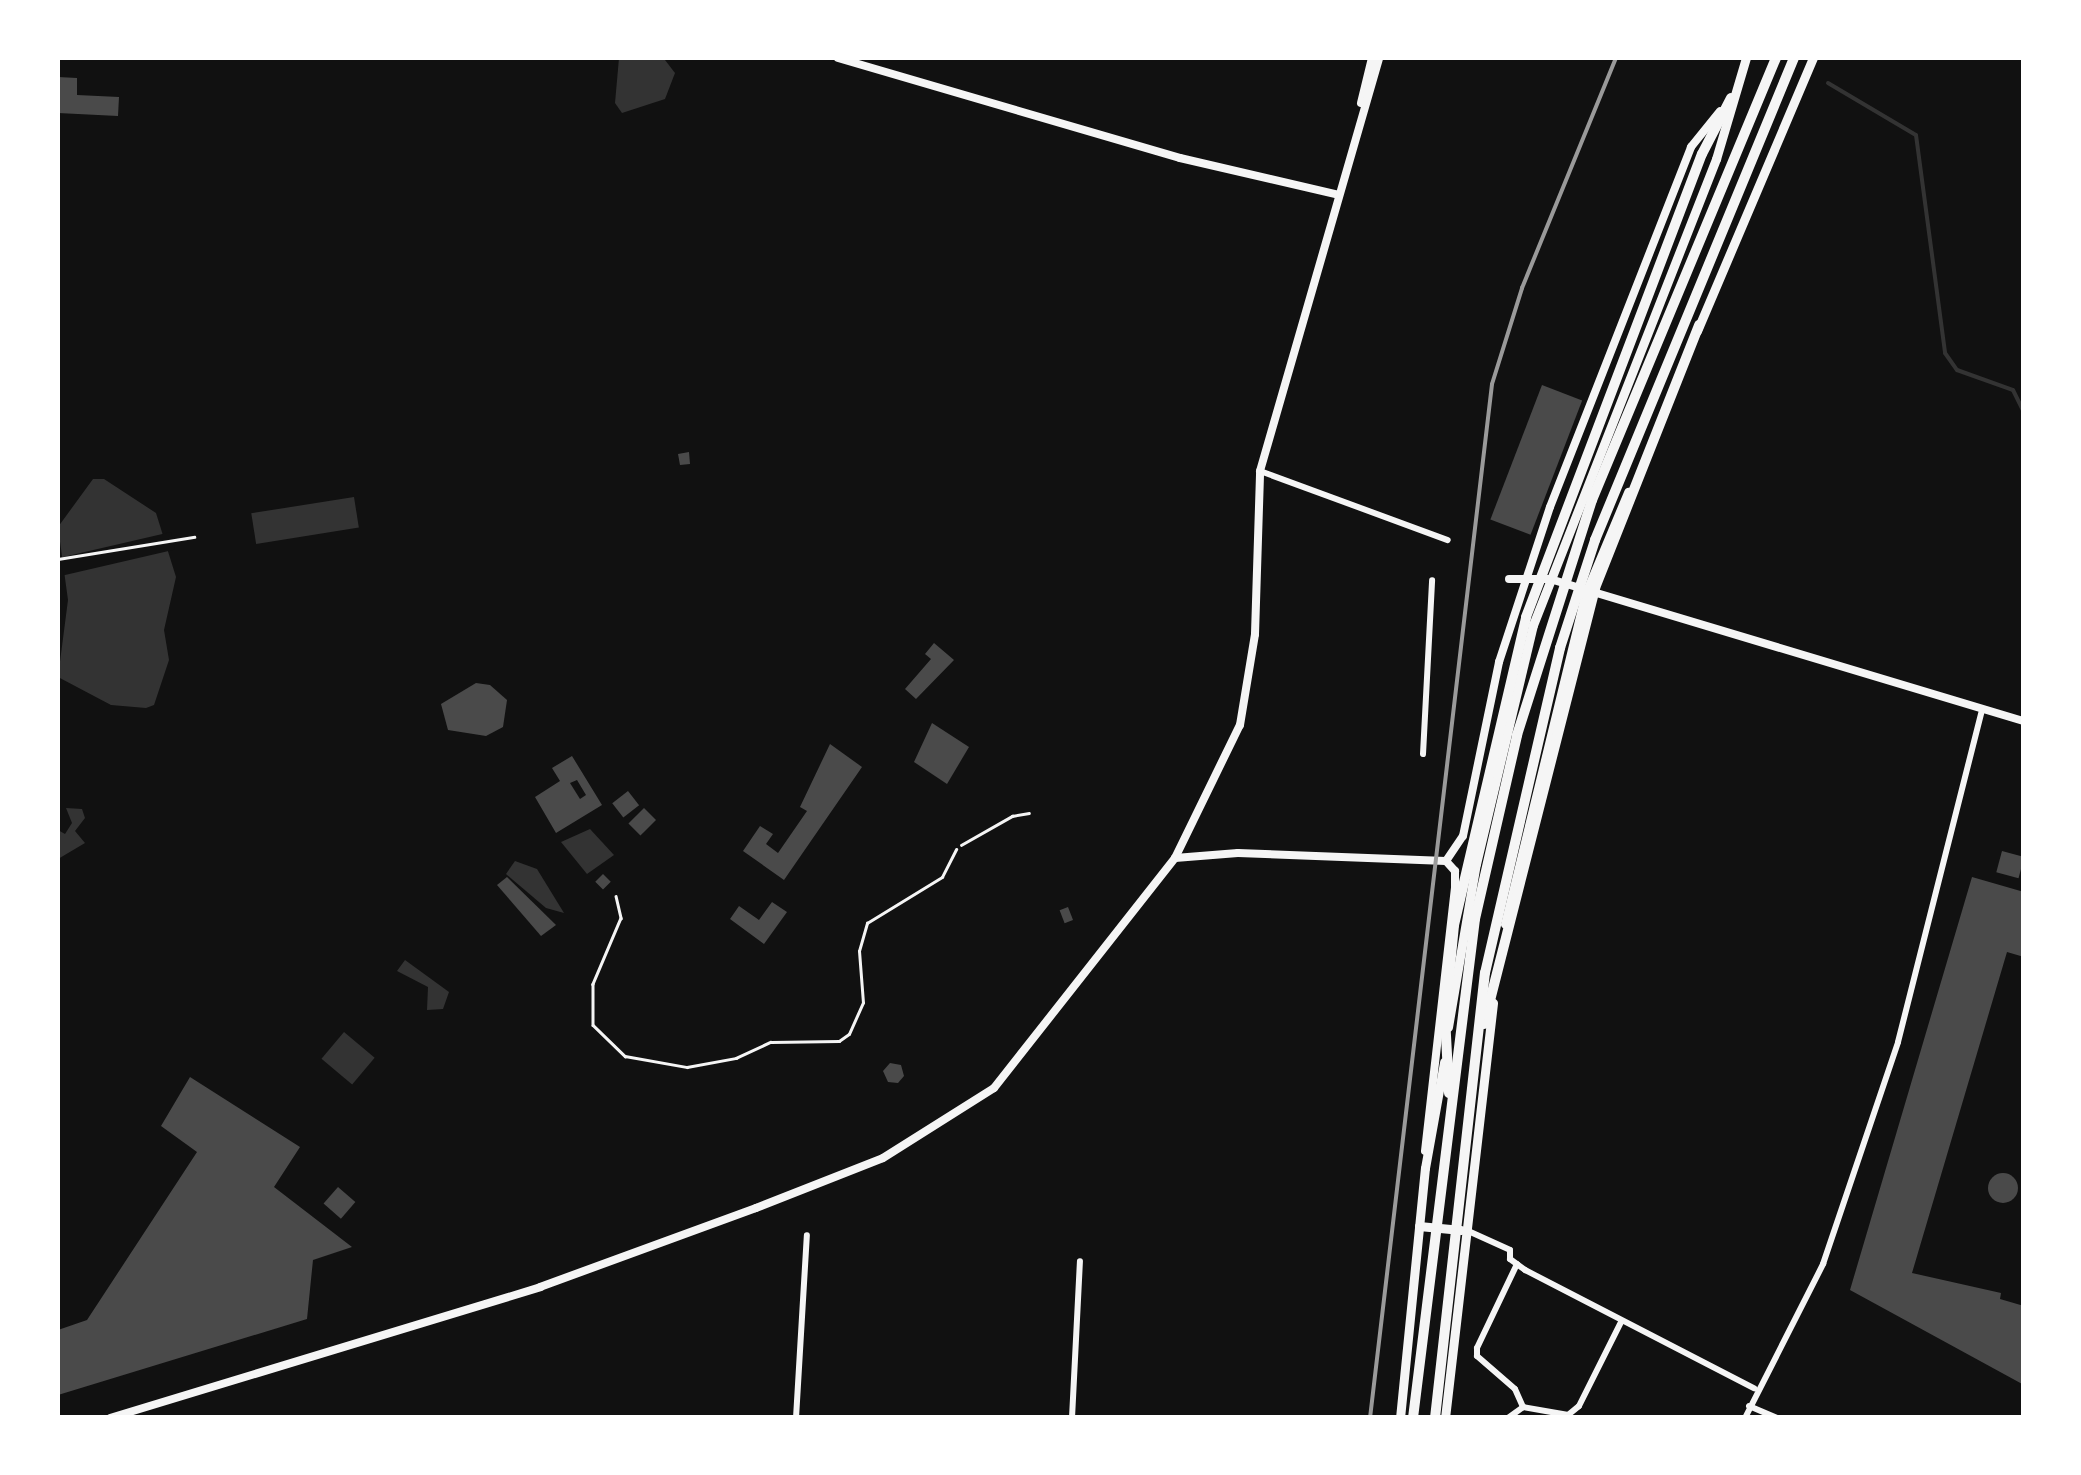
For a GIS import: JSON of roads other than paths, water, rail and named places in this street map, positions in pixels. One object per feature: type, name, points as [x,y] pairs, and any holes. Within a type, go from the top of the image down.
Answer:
[{"type":"highway","points":[[1413,1418],[1475,920],[1517,735],[1564,576],[1776,58]]},
{"type":"highway","points":[[1434,1418],[1478,1039],[1501,882],[1577,594],[1794,58]]},
{"type":"highway","points":[[1451,1128],[1445,1018],[1454,925],[1526,617],[1702,154],[1731,98]]},
{"type":"highway","points":[[1478,1039],[1504,962],[1595,588],[1675,400],[1699,325]]},
{"type":"main road","points":[[1400,1418],[1425,1168],[1476,864],[1550,579],[1716,159],[1746,58]]},
{"type":"main road","points":[[1445,1418],[1499,948],[1542,752],[1585,594],[1814,58]]},
{"type":"main road","points":[[1419,1226],[1466,1230]]},
{"type":"street","points":[[838,58],[1106,138],[1339,195]]},
{"type":"street","points":[[110,1418],[540,1287],[883,1158],[994,1088],[1134,902],[1176,858],[1240,724],[1256,634],[1260,471],[1376,58]]},
{"type":"street","points":[[1446,862],[1462,836],[1478,742],[1525,579],[1691,147],[1731,98]]},
{"type":"street","points":[[1260,471],[1448,540]]},
{"type":"street","points":[[1509,580],[1550,579],[1585,594],[2024,722]]},
{"type":"street","points":[[1423,754],[1432,580]]},
{"type":"street","points":[[1745,1418],[1754,1388],[1823,1264],[1898,1042],[1982,709]]},
{"type":"street","points":[[1176,858],[1238,853],[1414,860],[1446,862],[1455,871],[1438,998],[1425,1168]]},
{"type":"street","points":[[1466,1230],[1510,1250],[1517,1264],[1621,1322],[1754,1388]]},
{"type":"street","points":[[796,1418],[807,1235]]},
{"type":"street","points":[[1072,1418],[1080,1262]]},
{"type":"street","points":[[1517,1264],[1477,1348],[1524,1408]]},
{"type":"street","points":[[1508,1418],[1524,1408],[1568,1415],[1580,1406],[1621,1322]]},
{"type":"street","points":[[1749,1406],[1776,1418]]},
{"type":"lane","points":[[616,896],[621,918],[593,984],[593,1025],[626,1056],[687,1067],[736,1058],[771,1042],[838,1040],[849,1034],[863,1003],[859,952],[867,924],[942,877],[956,849]]},
{"type":"waterway","points":[[1828,83],[1916,135],[1945,353],[1957,370],[2013,390],[2024,413]]},
{"type":"railway","points":[[1370,1418],[1492,384],[1522,288],[1616,58]]}]
